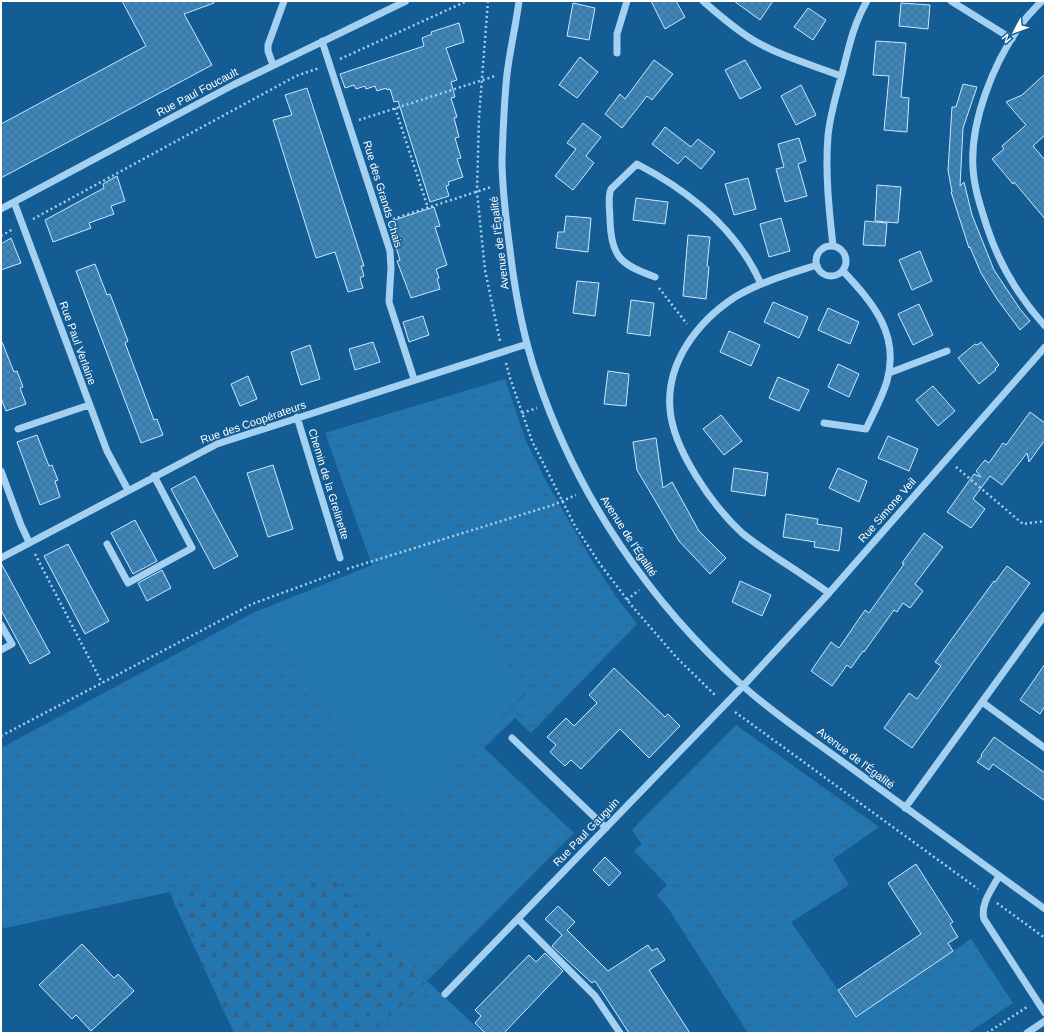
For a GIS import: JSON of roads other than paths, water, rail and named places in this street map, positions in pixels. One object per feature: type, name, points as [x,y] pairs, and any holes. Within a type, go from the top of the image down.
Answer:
[{"type":"street","points":[[273,65],[268,51],[268,45],[284,1]]},
{"type":"street","name":"Rue Paul Foucault","points":[[1,209],[273,65],[406,1]]},
{"type":"street","name":"Avenue de l'Égalité","points":[[519,1],[507,73],[502,161],[512,269],[517,300],[536,375],[555,425],[587,489],[612,532],[647,583],[678,621],[743,686],[774,711],[905,808],[1045,909]]},
{"type":"street","points":[[617,53],[617,34],[627,1]]},
{"type":"street","points":[[703,1],[732,26],[755,41],[779,53],[841,76]]},
{"type":"street","points":[[833,246],[827,188],[828,143],[831,118],[854,27],[867,1]]},
{"type":"street","points":[[951,1],[1012,39]]},
{"type":"street","points":[[1042,1],[1020,26],[1012,39],[999,62],[980,108],[973,144],[973,170],[979,201],[990,236],[1001,262],[1021,296],[1045,326]]},
{"type":"street","name":"Rue des Grands Chais","points":[[322,41],[381,223],[391,259],[389,302],[414,379]]},
{"type":"street","points":[[655,277],[634,269],[622,260],[614,248],[610,232],[611,189],[637,164],[679,188],[712,216],[733,238],[753,267],[761,284]]},
{"type":"street","name":"Rue Paul Verlaine","points":[[14,202],[107,451],[128,490]]},
{"type":"street","points":[[833,246],[841,250],[846,257],[846,266],[843,271],[836,276],[830,276],[822,273],[817,266],[817,257],[824,248],[833,246]]},
{"type":"street","points":[[817,266],[761,284],[726,304],[708,319],[694,334],[678,364],[671,384],[670,411],[678,439],[709,496],[742,533],[829,593]]},
{"type":"street","points":[[824,423],[866,429],[884,391],[889,373],[890,351],[886,331],[882,322],[872,303],[843,271]]},
{"type":"street","name":"Rue des Coopérateurs","points":[[1,558],[216,444],[414,379],[527,344]]},
{"type":"street","name":"Rue Simone Veil","points":[[743,686],[829,593],[1045,347]]},
{"type":"street","points":[[889,373],[947,352]]},
{"type":"street","points":[[18,429],[89,405]]},
{"type":"street","name":"Chemin de la Grelinette","points":[[297,417],[340,558]]},
{"type":"street","points":[[1,471],[21,526],[29,542]]},
{"type":"street","points":[[107,544],[128,583],[192,548],[154,476]]},
{"type":"street","points":[[905,808],[1045,615]]},
{"type":"street","points":[[1,625],[12,644],[1,650]]},
{"type":"street","name":"Rue Paul Gauguin","points":[[445,994],[743,686]]},
{"type":"street","points":[[982,702],[1045,748]]},
{"type":"street","points":[[512,738],[606,828]]},
{"type":"street","points":[[999,876],[984,905],[982,912],[984,919],[1045,1013]]},
{"type":"street","points":[[518,919],[595,996],[620,1033]]},
{"type":"street","points":[[1027,1033],[1045,1021]]}]
